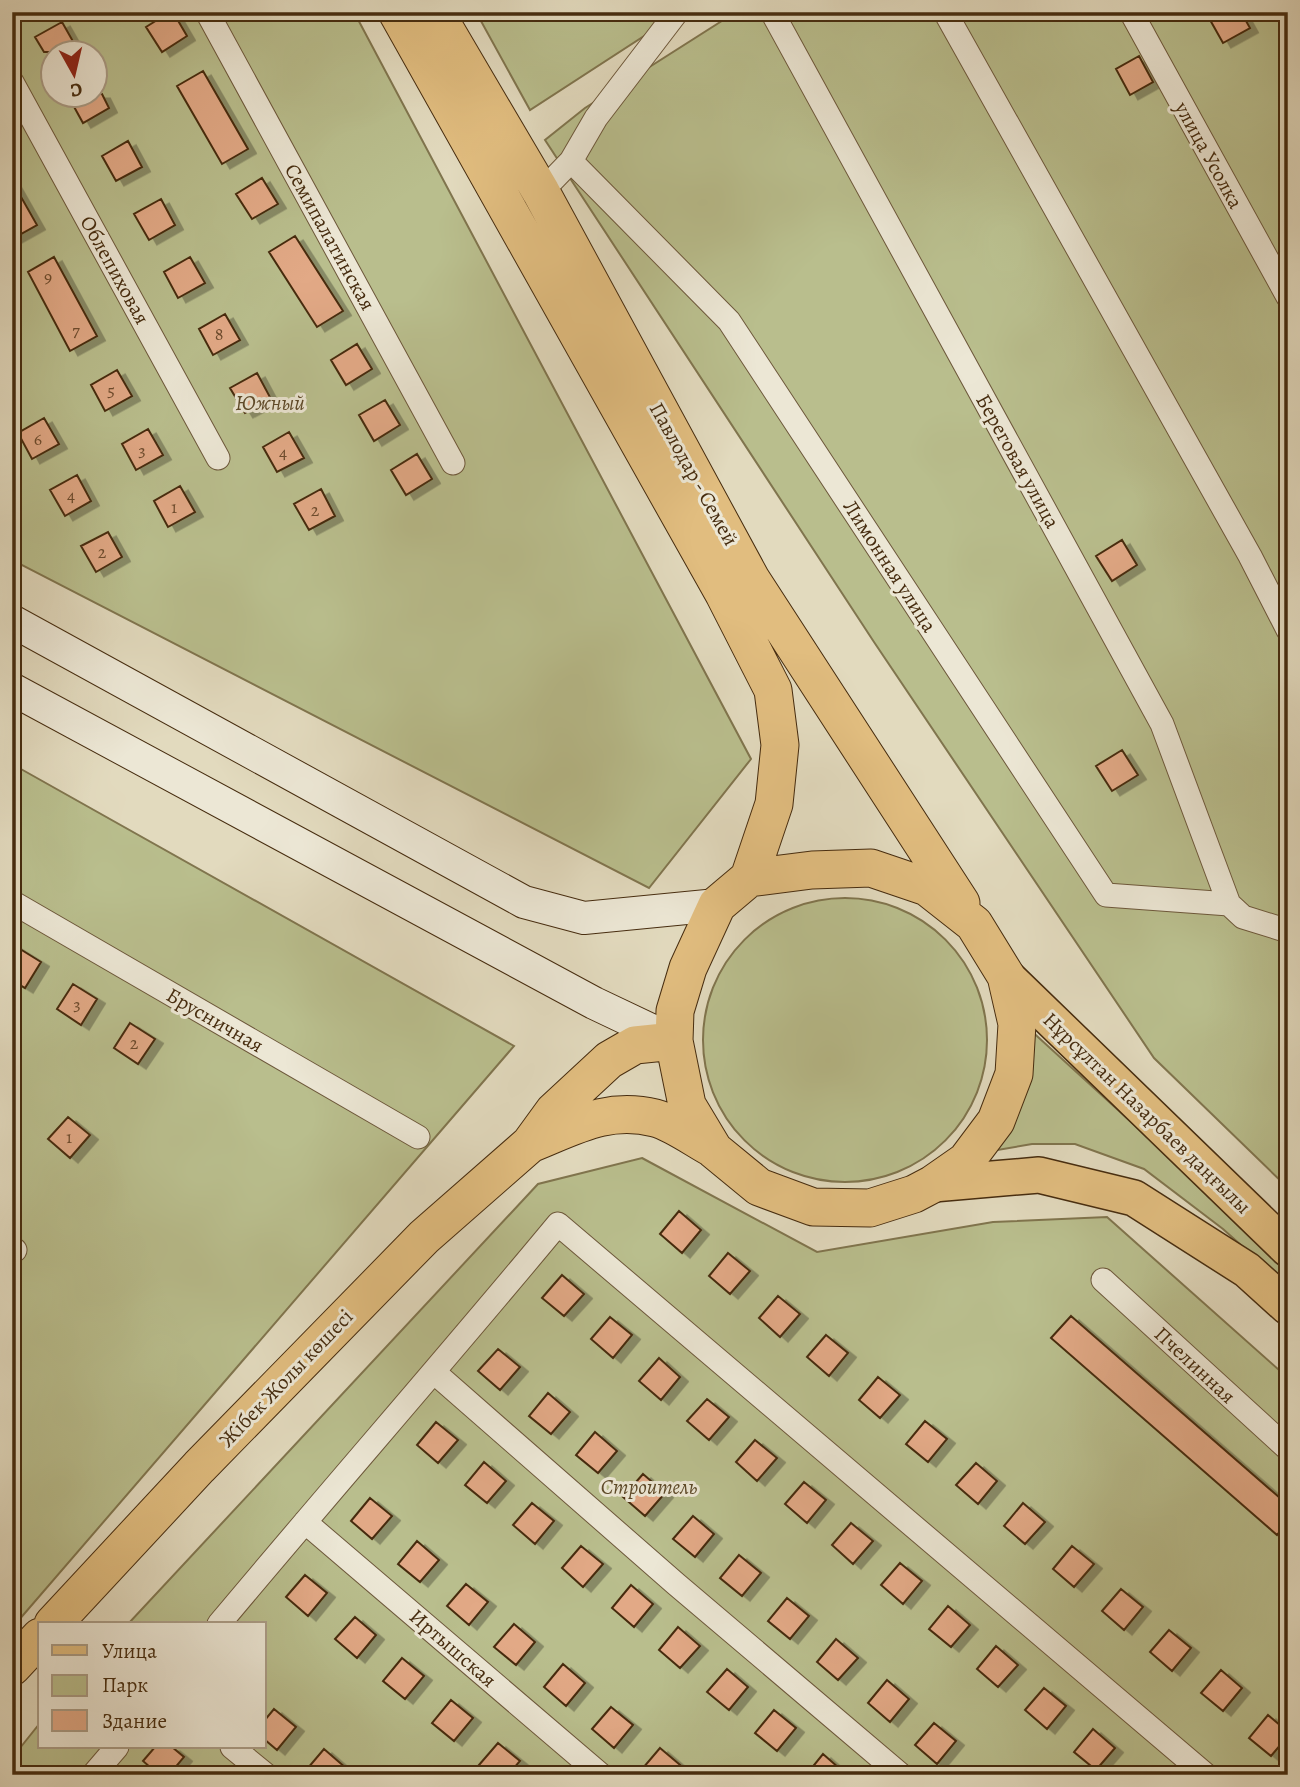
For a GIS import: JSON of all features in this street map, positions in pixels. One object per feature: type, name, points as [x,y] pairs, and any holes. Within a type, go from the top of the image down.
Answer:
[{"type":"highway","name":"Павлодар - Семей","points":[[397,12],[724,594],[773,690],[780,745],[774,804],[749,878]]},
{"type":"highway","name":"Павлодар - Семей","points":[[435,12],[541,192],[751,579],[1006,976],[1017,1024],[1014,1074],[996,1121],[966,1161],[933,1184],[914,1194],[870,1208],[813,1207],[759,1186],[715,1150]]},
{"type":"highway","points":[[715,1150],[687,1105],[674,1041],[675,1011],[688,968],[717,905],[749,878],[812,870],[871,868],[928,887],[974,924]]},
{"type":"highway","name":"Жібек Жолы көшесі","points":[[54,1622],[199,1467],[425,1237],[530,1144],[554,1111],[609,1060],[635,1045],[674,1041]]},
{"type":"highway","name":"Жібек Жолы көшесі","points":[[530,1144],[601,1116],[622,1114],[657,1119],[715,1150]]},
{"type":"highway","points":[[12,1667],[38,1639]]},
{"type":"main road","points":[[12,621],[524,902],[584,918],[717,905]]},
{"type":"main road","points":[[12,689],[594,1003],[674,1041]]},
{"type":"main road","name":"Нұрсұлтан Назарбаев даңғылы","points":[[1006,976],[1286,1243]]},
{"type":"main road","points":[[933,1184],[1039,1175],[1134,1198],[1247,1270],[1288,1307]]},
{"type":"street","name":"Семипалатинская","points":[[207,12],[453,463]]},
{"type":"street","points":[[541,192],[571,161],[596,118],[677,12]]},
{"type":"street","name":"Береговая улица","points":[[772,12],[1162,724],[1236,911]]},
{"type":"street","points":[[945,12],[1250,556],[1288,630]]},
{"type":"street","name":"улица Усолка","points":[[1131,12],[1288,297]]},
{"type":"street","name":"Облепиховая","points":[[12,82],[218,458]]},
{"type":"street","name":"Лимонная улица","points":[[571,161],[729,321],[1106,895],[1236,911]]},
{"type":"street","name":"Брусничная","points":[[12,902],[418,1138]]},
{"type":"street","points":[[1236,911],[1288,931]]},
{"type":"street","points":[[221,1622],[435,1373],[558,1224],[1206,1775]]},
{"type":"street","name":"Пчелинная","points":[[1103,1280],[1288,1450]]},
{"type":"street","points":[[435,1373],[676,1584],[901,1775]]},
{"type":"street","name":"Иртышская","points":[[304,1522],[601,1775]]},
{"type":"street","points":[[93,1775],[116,1748]]},
{"type":"street","points":[[233,1748],[265,1775]]},
{"type":"green space","name":"Южный","points":[[12,12],[354,12],[751,759],[649,888],[12,560]]},
{"type":"green space","points":[[476,12],[681,12],[530,110]]},
{"type":"green space","points":[[736,12],[1288,12],[1288,1188],[1154,1058],[874,642],[545,140],[585,108]]},
{"type":"green space","points":[[12,764],[514,1046],[12,1628]]},
{"type":"green space","points":[[845,898],[886,904],[912,915],[935,930],[955,950],[970,973],[981,999],[987,1040],[981,1081],[970,1107],[955,1130],[935,1150],[912,1165],[886,1176],[845,1182],[804,1176],[778,1165],[755,1150],[735,1130],[720,1107],[709,1081],[703,1040],[709,999],[720,973],[735,950],[755,930],[778,915],[804,904]]},
{"type":"green space","points":[[1027,1027],[1288,1265],[1288,1287],[1223,1229],[1144,1169],[1075,1144],[1032,1144],[980,1153]]},
{"type":"green space","name":"Строитель","points":[[642,1158],[817,1252],[993,1222],[1107,1217],[1288,1378],[1288,1775],[12,1775],[12,1758],[38,1726],[38,1748],[266,1748],[266,1622],[130,1622],[538,1184]]},
{"type":"building","points":[[173,12],[187,36],[162,52],[146,27]]},
{"type":"building","points":[[1219,12],[1241,12],[1250,28],[1223,43],[1209,18]]},
{"type":"building","points":[[62,22],[71,38],[38,38],[38,42],[35,37]]},
{"type":"building","points":[[1139,56],[1153,82],[1130,95],[1116,69]]},
{"type":"building","points":[[203,71],[248,149],[222,164],[177,86]]},
{"type":"building","points":[[108,106],[109,108],[83,123],[75,108]]},
{"type":"building","points":[[128,141],[142,167],[116,181],[102,156]]},
{"type":"building","points":[[262,178],[278,204],[252,219],[236,194]]},
{"type":"building","points":[[12,181],[37,225],[12,239]]},
{"type":"building","points":[[161,199],[175,225],[149,240],[134,214]]},
{"type":"building","points":[[295,236],[343,311],[317,327],[269,252]]},
{"type":"building","points":[[54,257],[97,336],[70,351],[28,272]]},
{"type":"building","points":[[190,257],[205,283],[178,298],[164,272]]},
{"type":"building","points":[[225,314],[240,340],[213,355],[199,329]]},
{"type":"building","points":[[357,344],[372,369],[346,385],[331,360]]},
{"type":"building","points":[[117,370],[132,396],[105,411],[91,385]]},
{"type":"building","points":[[257,373],[271,399],[245,413],[230,388]]},
{"type":"building","points":[[385,400],[400,425],[374,441],[359,415]]},
{"type":"building","points":[[44,418],[59,444],[32,459],[18,433]]},
{"type":"building","points":[[148,429],[163,455],[136,470],[122,444]]},
{"type":"building","points":[[289,432],[304,458],[277,472],[263,447]]},
{"type":"building","points":[[417,454],[432,479],[406,495],[391,470]]},
{"type":"building","points":[[77,475],[91,501],[65,516],[50,490]]},
{"type":"building","points":[[180,486],[195,512],[168,527],[154,501]]},
{"type":"building","points":[[321,489],[335,516],[309,530],[294,504]]},
{"type":"building","points":[[108,532],[122,557],[96,572],[81,546]]},
{"type":"building","points":[[1122,540],[1137,565],[1112,581],[1096,556]]},
{"type":"building","points":[[1122,750],[1138,775],[1112,791],[1096,766]]},
{"type":"building","points":[[12,944],[41,962],[25,988],[12,980]]},
{"type":"building","points":[[73,984],[97,999],[81,1025],[57,1009]]},
{"type":"building","points":[[130,1023],[155,1039],[138,1064],[114,1048]]},
{"type":"building","points":[[68,1117],[90,1135],[70,1158],[48,1139]]},
{"type":"building","points":[[679,1211],[701,1230],[682,1253],[660,1234]]},
{"type":"building","points":[[728,1253],[750,1271],[730,1294],[709,1276]]},
{"type":"building","points":[[562,1275],[584,1294],[564,1316],[542,1298]]},
{"type":"building","points":[[778,1296],[800,1314],[780,1337],[759,1318]]},
{"type":"building","points":[[1071,1316],[1288,1505],[1288,1522],[1277,1535],[1051,1338]]},
{"type":"building","points":[[610,1317],[632,1335],[613,1358],[591,1339]]},
{"type":"building","points":[[826,1335],[848,1353],[829,1376],[807,1357]]},
{"type":"building","points":[[498,1349],[520,1367],[500,1390],[478,1371]]},
{"type":"building","points":[[659,1358],[680,1377],[661,1400],[639,1381]]},
{"type":"building","points":[[878,1377],[900,1395],[880,1418],[859,1400]]},
{"type":"building","points":[[548,1393],[570,1412],[551,1434],[529,1416]]},
{"type":"building","points":[[707,1399],[729,1417],[709,1440],[687,1421]]},
{"type":"building","points":[[925,1421],[947,1439],[928,1462],[906,1444]]},
{"type":"building","points":[[436,1422],[458,1440],[438,1463],[417,1445]]},
{"type":"building","points":[[595,1432],[617,1451],[598,1473],[576,1455]]},
{"type":"building","points":[[755,1440],[777,1458],[757,1481],[736,1462]]},
{"type":"building","points":[[484,1462],[506,1481],[487,1503],[465,1485]]},
{"type":"building","points":[[976,1463],[997,1481],[978,1504],[956,1485]]},
{"type":"building","points":[[643,1474],[665,1493],[645,1516],[623,1497]]},
{"type":"building","points":[[804,1482],[826,1500],[807,1523],[785,1504]]},
{"type":"building","points":[[370,1498],[392,1516],[372,1539],[351,1521]]},
{"type":"building","points":[[532,1503],[554,1521],[535,1544],[513,1525]]},
{"type":"building","points":[[1023,1503],[1045,1522],[1025,1544],[1004,1526]]},
{"type":"building","points":[[693,1516],[714,1534],[695,1557],[673,1539]]},
{"type":"building","points":[[851,1523],[873,1541],[853,1564],[832,1545]]},
{"type":"building","points":[[417,1541],[439,1560],[420,1582],[398,1564]]},
{"type":"building","points":[[581,1546],[603,1564],[583,1587],[562,1568]]},
{"type":"building","points":[[1072,1546],[1094,1564],[1074,1587],[1053,1569]]},
{"type":"building","points":[[739,1555],[761,1573],[742,1596],[720,1578]]},
{"type":"building","points":[[900,1563],[922,1581],[903,1604],[881,1585]]},
{"type":"building","points":[[305,1575],[327,1593],[308,1616],[286,1597]]},
{"type":"building","points":[[466,1584],[488,1602],[469,1625],[447,1606]]},
{"type":"building","points":[[631,1585],[653,1604],[634,1627],[612,1608]]},
{"type":"building","points":[[1121,1589],[1143,1607],[1124,1630],[1102,1611]]},
{"type":"building","points":[[787,1598],[809,1616],[790,1639],[768,1621]]},
{"type":"building","points":[[948,1606],[970,1625],[951,1647],[929,1629]]},
{"type":"building","points":[[355,1617],[376,1635],[357,1658],[335,1639]]},
{"type":"building","points":[[514,1624],[535,1642],[516,1665],[494,1647]]},
{"type":"building","points":[[678,1627],[700,1646],[680,1668],[659,1650]]},
{"type":"building","points":[[1169,1630],[1191,1648],[1172,1671],[1150,1652]]},
{"type":"building","points":[[836,1639],[858,1658],[838,1680],[817,1662]]},
{"type":"building","points":[[996,1646],[1018,1665],[998,1687],[977,1669]]},
{"type":"building","points":[[402,1658],[424,1676],[405,1699],[383,1681]]},
{"type":"building","points":[[563,1664],[585,1683],[566,1706],[544,1687]]},
{"type":"building","points":[[727,1669],[748,1687],[729,1710],[707,1692]]},
{"type":"building","points":[[1221,1670],[1242,1688],[1223,1711],[1201,1693]]},
{"type":"building","points":[[887,1680],[909,1699],[890,1722],[868,1703]]},
{"type":"building","points":[[1044,1688],[1066,1706],[1047,1729],[1025,1710]]},
{"type":"building","points":[[451,1700],[473,1718],[454,1741],[432,1723]]},
{"type":"building","points":[[611,1707],[633,1725],[614,1748],[592,1729]]},
{"type":"building","points":[[274,1709],[296,1727],[277,1750],[266,1741],[266,1719]]},
{"type":"building","points":[[774,1710],[796,1728],[777,1751],[755,1733]]},
{"type":"building","points":[[1268,1715],[1288,1732],[1288,1736],[1271,1756],[1249,1738]]},
{"type":"building","points":[[934,1723],[956,1741],[937,1764],[915,1745]]},
{"type":"building","points":[[1093,1729],[1115,1748],[1096,1770],[1074,1752]]},
{"type":"building","points":[[498,1743],[520,1761],[508,1775],[490,1775],[479,1765]]},
{"type":"building","points":[[154,1748],[173,1748],[184,1757],[169,1775],[159,1775],[143,1761]]},
{"type":"building","points":[[660,1748],[692,1775],[637,1775]]},
{"type":"building","points":[[324,1749],[354,1775],[302,1775]]},
{"type":"building","points":[[823,1754],[847,1775],[806,1775]]}]
